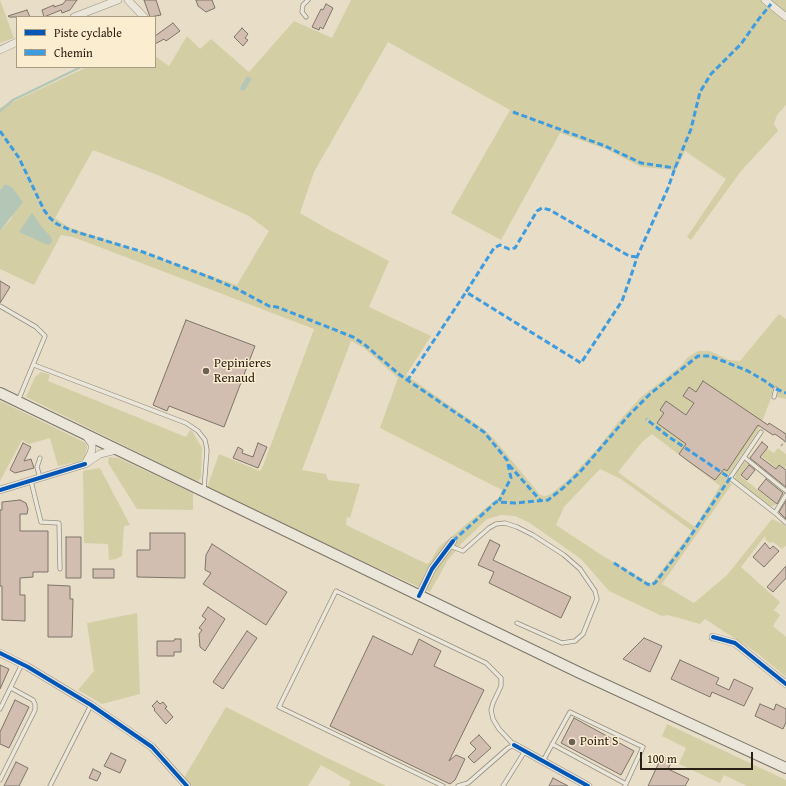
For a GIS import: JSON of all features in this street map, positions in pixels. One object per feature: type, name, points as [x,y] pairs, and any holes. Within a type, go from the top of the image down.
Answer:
[{"type":"main road","points":[[0,393],[580,673],[786,768]]},
{"type":"street","points":[[77,16],[118,0]]},
{"type":"street","points":[[128,0],[143,16]]},
{"type":"street","points":[[765,0],[786,17]]},
{"type":"street","points":[[0,50],[16,42]]},
{"type":"street","points":[[85,464],[91,454],[92,449],[92,444],[86,435]]},
{"type":"street","points":[[0,490],[85,464],[100,454],[116,450]]},
{"type":"street","points":[[419,596],[432,569],[451,544]]},
{"type":"street","points":[[713,637],[735,643],[786,684]]},
{"type":"street","points":[[0,653],[22,664],[91,705],[152,747],[187,786]]},
{"type":"street","points":[[514,745],[588,786]]},
{"type":"lane","points":[[306,17],[302,12],[303,5],[308,0]]},
{"type":"lane","points":[[0,306],[36,328],[45,336],[18,402]]},
{"type":"lane","points":[[34,365],[186,423],[198,431],[205,440],[207,450],[204,492]]},
{"type":"lane","points":[[774,397],[776,389]]},
{"type":"lane","points":[[761,432],[730,478],[786,523]]},
{"type":"lane","points":[[744,457],[786,491]]},
{"type":"lane","points":[[40,458],[37,467],[40,478]]},
{"type":"lane","points":[[31,480],[41,522],[59,523],[60,569]]},
{"type":"lane","points":[[775,513],[786,495]]},
{"type":"lane","points":[[451,544],[463,551],[489,528],[496,524],[505,523],[518,527],[564,555],[580,569],[595,592],[597,599],[584,634],[576,641],[562,643],[517,623]]},
{"type":"lane","points":[[443,786],[279,706],[336,591],[486,663],[501,678],[501,686],[491,710],[493,719],[499,729],[514,745],[508,748],[468,783],[458,786]]},
{"type":"lane","points":[[0,710],[22,664]]},
{"type":"lane","points":[[0,780],[35,710],[33,700],[11,688]]},
{"type":"lane","points":[[50,786],[91,705]]},
{"type":"lane","points":[[543,762],[552,744],[570,712],[642,747],[626,785],[552,744]]},
{"type":"lane","points":[[503,786],[525,751]]},
{"type":"path","points":[[781,446],[786,440]]},
{"type":"shaded area","points":[[0,0],[14,38],[0,43]]},
{"type":"shaded area","points":[[351,0],[786,0],[786,105],[777,115],[774,124],[778,131],[741,171],[691,240],[687,237],[726,179],[685,151],[676,170],[641,167],[606,149],[560,133],[501,240],[451,213],[510,110],[388,42],[314,172],[300,213],[389,261],[369,307],[431,336],[406,375],[485,430],[540,495],[545,496],[551,494],[570,478],[597,449],[619,421],[640,398],[682,365],[687,358],[698,351],[710,351],[729,360],[740,361],[779,314],[786,319],[786,399],[772,396],[758,431],[726,478],[732,484],[662,584],[694,603],[727,575],[772,519],[783,524],[786,527],[786,546],[782,549],[773,542],[770,543],[766,540],[765,536],[741,567],[780,602],[774,610],[780,615],[773,626],[786,637],[786,677],[757,653],[705,619],[700,624],[668,615],[662,616],[609,591],[581,559],[530,523],[515,516],[501,515],[487,519],[462,543],[448,560],[430,592],[207,488],[219,454],[260,471],[314,329],[73,237],[61,235],[34,285],[0,269],[0,231],[12,218],[12,187],[5,184],[0,190],[0,108],[85,68],[156,68],[156,57],[169,66],[187,36],[200,49],[211,39],[249,72],[294,21],[332,38]],"holes":[[[93,150],[160,176],[249,216],[269,231],[237,285],[68,227],[55,218]],[[351,341],[364,348],[398,378],[380,428],[502,490],[499,497],[439,547],[430,562],[427,564],[346,525],[347,517],[350,518],[360,484],[328,480],[326,474],[302,470]],[[652,434],[720,486],[695,527],[619,473],[642,442]],[[600,469],[621,479],[692,531],[651,584],[603,556],[556,525],[564,507]]]},
{"type":"shaded area","points":[[247,76],[252,79],[244,91],[240,88]]},
{"type":"shaded area","points":[[5,184],[12,187],[23,202],[0,231],[0,190]]},
{"type":"shaded area","points":[[32,213],[51,237],[52,242],[48,245],[19,232]]},
{"type":"shaded area","points":[[41,372],[50,375],[48,381],[186,437],[190,430],[192,431],[202,448],[201,477],[198,482],[26,397],[35,377]]},
{"type":"shaded area","points":[[0,401],[86,443],[87,447],[85,457],[81,461],[58,466],[50,438],[29,444],[22,440],[0,481]]},
{"type":"shaded area","points":[[778,448],[786,454],[786,467],[783,468],[779,465],[776,468],[761,456],[767,449],[774,453]]},
{"type":"shaded area","points":[[109,457],[118,458],[193,493],[193,510],[137,509],[108,463]]},
{"type":"shaded area","points":[[744,462],[749,463],[740,476],[776,504],[774,506],[769,506],[735,479],[736,474]]},
{"type":"shaded area","points":[[100,468],[130,525],[124,526],[122,556],[109,560],[108,544],[84,543],[83,471]]},
{"type":"shaded area","points":[[137,613],[140,694],[102,704],[78,690],[94,671],[87,623]]},
{"type":"shaded area","points":[[226,707],[386,786],[349,786],[351,782],[321,765],[308,786],[192,786],[184,778]]},
{"type":"shaded area","points":[[667,724],[786,780],[786,786],[747,786],[724,775],[720,783],[679,764],[686,748],[662,736]]},
{"type":"building","points":[[66,0],[77,0],[70,10],[62,13],[61,10],[44,16],[42,10],[54,5],[54,7],[63,4]]},
{"type":"building","points":[[144,0],[156,0],[161,15],[150,16]]},
{"type":"building","points":[[196,0],[212,0],[215,8],[206,12],[198,6]]},
{"type":"building","points":[[326,4],[333,8],[323,29],[320,27],[319,30],[312,27],[321,9],[323,10]]},
{"type":"building","points":[[27,10],[30,16],[9,17],[8,16]]},
{"type":"building","points":[[173,23],[180,31],[166,41],[164,39],[156,43],[156,35]]},
{"type":"building","points":[[242,28],[248,34],[245,38],[248,40],[243,46],[234,37]]},
{"type":"building","points":[[0,281],[10,287],[0,303]]},
{"type":"building","name":"Pepinieres Renaud","points":[[186,320],[255,346],[224,427],[169,406],[167,411],[153,405]]},
{"type":"building","points":[[703,381],[768,425],[769,423],[786,434],[786,442],[758,425],[727,471],[724,469],[715,480],[691,463],[679,454],[686,444],[657,423],[664,413],[660,410],[666,401],[686,415],[694,403],[683,396],[689,387],[696,392]]},
{"type":"building","points":[[762,442],[768,447],[760,457],[776,469],[779,465],[786,470],[786,487],[750,458]]},
{"type":"building","points":[[23,443],[31,447],[24,461],[31,459],[34,468],[15,473],[10,470]]},
{"type":"building","points":[[258,443],[267,447],[258,468],[233,458],[238,447],[243,450],[242,453],[253,457]]},
{"type":"building","points":[[749,465],[755,470],[747,480],[741,475]]},
{"type":"building","points":[[766,479],[783,493],[777,504],[758,489]]},
{"type":"building","points":[[20,500],[26,503],[28,509],[27,514],[20,514],[20,531],[48,531],[48,572],[33,572],[33,577],[20,578],[20,595],[25,595],[25,621],[2,620],[2,586],[0,586],[0,510],[2,510],[2,502]]},
{"type":"building","points":[[786,501],[786,519],[779,512]]},
{"type":"building","points":[[150,533],[185,533],[185,578],[137,577],[137,550],[150,550]]},
{"type":"building","points":[[66,537],[81,537],[81,578],[66,578]]},
{"type":"building","points":[[490,540],[500,545],[493,560],[571,597],[561,618],[489,583],[494,572],[478,565]]},
{"type":"building","points":[[765,543],[770,549],[773,546],[779,551],[764,567],[753,557]]},
{"type":"building","points":[[212,544],[287,592],[266,625],[203,584],[211,573],[205,570],[206,555]]},
{"type":"building","points":[[786,566],[786,578],[773,592],[767,587]]},
{"type":"building","points":[[93,569],[114,569],[114,578],[93,578]]},
{"type":"building","points":[[48,585],[70,586],[70,599],[73,599],[72,637],[48,637]]},
{"type":"building","points":[[208,607],[225,619],[205,651],[200,647],[199,634],[202,630],[199,628],[206,619],[202,616]]},
{"type":"building","points":[[247,631],[257,638],[223,689],[213,682]]},
{"type":"building","points":[[373,636],[412,655],[419,639],[441,651],[434,666],[484,690],[449,761],[456,755],[465,759],[455,780],[450,784],[330,726]]},
{"type":"building","points":[[644,638],[662,646],[650,672],[623,659]]},
{"type":"building","points":[[175,639],[181,639],[181,652],[174,652],[174,656],[157,656],[157,641],[174,641]]},
{"type":"building","points":[[680,660],[719,678],[716,684],[729,690],[734,679],[753,688],[744,706],[712,692],[710,697],[671,679]]},
{"type":"building","points":[[0,665],[9,669],[0,689]]},
{"type":"building","points":[[15,700],[29,707],[9,748],[0,744],[0,732]]},
{"type":"building","points":[[157,701],[160,704],[163,702],[167,707],[165,708],[173,717],[166,724],[152,706]]},
{"type":"building","points":[[760,704],[774,710],[776,704],[786,709],[786,722],[783,729],[755,716]]},
{"type":"building","points":[[574,718],[634,751],[621,775],[561,743]]},
{"type":"building","points":[[479,735],[491,748],[474,763],[468,757],[476,749],[470,743]]},
{"type":"building","points":[[111,753],[126,760],[120,773],[104,766]]},
{"type":"building","points":[[662,756],[672,761],[668,769],[689,779],[685,786],[648,786]]},
{"type":"building","points":[[16,762],[28,768],[19,786],[4,786]]},
{"type":"building","points":[[93,769],[101,773],[97,781],[89,778]]},
{"type":"building","points":[[553,778],[568,786],[549,786]]},
{"type":"waterway","points":[[0,111],[13,100],[79,68]]},
{"type":"marked path","points":[[637,257],[629,256],[550,210],[542,208],[537,211],[515,248],[509,249],[500,245],[494,248],[466,292],[581,363],[622,301],[637,257],[668,188],[691,129],[700,92],[711,74],[741,44],[771,4]]},
{"type":"marked path","points":[[513,112],[605,146],[641,163],[675,168]]},
{"type":"marked path","points":[[0,131],[19,158],[44,210],[57,224],[70,230],[143,252],[209,277],[237,289],[269,306],[277,307],[353,337],[364,344],[400,375],[484,432],[507,460],[511,478],[499,501]]},
{"type":"marked path","points":[[407,381],[466,292]]},
{"type":"marked path","points":[[453,541],[496,502],[515,503],[548,500],[580,472],[629,415],[650,394],[698,356],[710,356],[748,371],[776,389],[786,393]]},
{"type":"marked path","points":[[614,563],[647,584],[651,585],[655,583],[683,547],[730,478],[669,437],[646,419]]},
{"type":"marked path","points":[[509,465],[541,501]]},
{"type":"cycle path","points":[[0,490],[85,464]]},
{"type":"cycle path","points":[[419,596],[432,569],[453,541]]},
{"type":"cycle path","points":[[713,637],[735,643],[786,684]]},
{"type":"cycle path","points":[[0,653],[28,667],[91,705],[152,747],[187,786]]},
{"type":"cycle path","points":[[514,745],[588,786]]},
{"type":"place","name":"Pepinieres Renaud","points":[[206,371]]},
{"type":"place","name":"Point S","points":[[572,742]]}]
